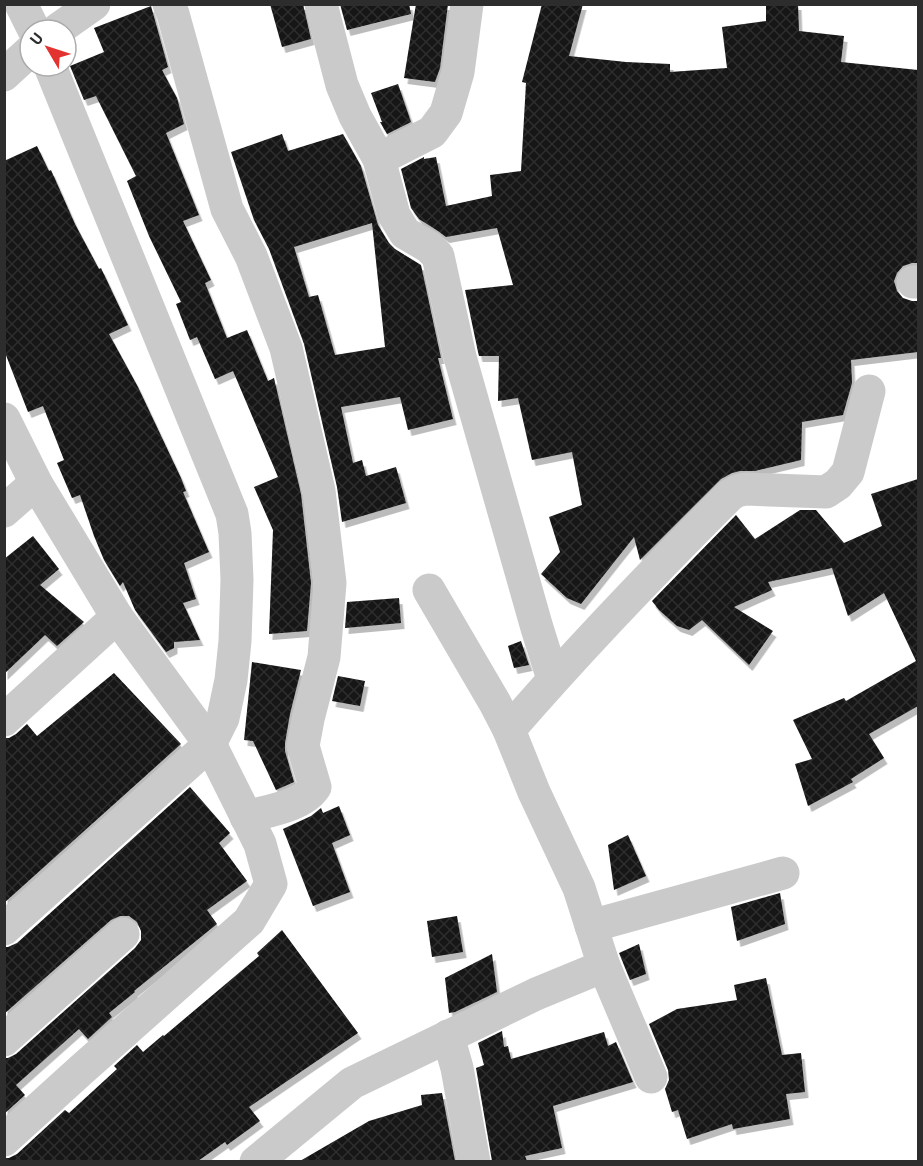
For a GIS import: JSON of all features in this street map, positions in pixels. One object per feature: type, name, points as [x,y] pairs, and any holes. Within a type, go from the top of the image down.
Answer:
[{"type":"street","points":[[21,4],[28,18]]},
{"type":"street","points":[[74,18],[94,4]]},
{"type":"street","points":[[169,4],[227,209],[251,256],[285,348],[319,491],[330,583],[324,657],[303,746],[315,787],[312,792],[298,801],[246,817]]},
{"type":"street","points":[[321,4],[342,86],[355,116],[379,159],[394,215],[405,233],[429,247],[438,256],[460,357],[553,679]]},
{"type":"street","points":[[379,159],[432,132],[446,113],[458,72],[467,4]]},
{"type":"street","points":[[4,75],[18,62]]},
{"type":"street","points":[[4,929],[210,744],[223,718],[231,680],[235,641],[237,553],[232,514],[55,78]]},
{"type":"street","points":[[509,730],[553,679],[661,564],[730,495],[745,489],[825,492],[838,484],[849,472],[868,391]]},
{"type":"street","points":[[4,419],[36,483],[117,618],[210,744],[260,844],[271,884],[249,921],[4,1140]]},
{"type":"street","points":[[4,511],[36,483]]},
{"type":"street","points":[[429,590],[509,730],[534,792],[579,888],[604,966],[651,1077]]},
{"type":"street","points":[[4,720],[117,618]]},
{"type":"street","points":[[591,926],[783,873]]},
{"type":"street","points":[[4,1040],[123,934]]},
{"type":"street","points":[[256,1161],[352,1083],[536,994],[604,966]]},
{"type":"street","points":[[448,1036],[457,1068],[474,1161]]},
{"type":"building","points":[[270,4],[303,4],[311,39],[282,47]]},
{"type":"building","points":[[340,4],[409,4],[411,14],[347,30]]},
{"type":"building","points":[[416,4],[448,4],[440,68],[435,82],[404,78]]},
{"type":"building","points":[[542,4],[583,4],[569,56],[670,64],[670,72],[727,68],[722,27],[766,21],[766,4],[798,4],[799,31],[844,36],[841,62],[918,70],[918,263],[903,266],[894,281],[897,291],[903,298],[918,301],[918,352],[851,360],[852,383],[843,415],[802,422],[801,460],[755,471],[740,471],[721,479],[640,560],[634,537],[581,604],[567,598],[541,574],[560,552],[549,517],[582,505],[572,452],[532,460],[518,398],[498,401],[499,356],[479,356],[478,352],[465,290],[513,285],[497,228],[446,237],[419,219],[411,208],[401,169],[424,157],[424,159],[436,157],[446,206],[492,196],[490,175],[521,171],[526,83],[522,82]]},
{"type":"building","points":[[151,6],[168,67],[162,70],[177,98],[184,124],[166,133],[199,215],[183,221],[211,280],[205,283],[227,338],[247,330],[268,381],[274,378],[301,494],[311,583],[307,631],[269,634],[273,530],[254,487],[278,477],[233,371],[215,379],[197,337],[190,340],[176,304],[181,302],[149,236],[127,181],[136,176],[96,96],[84,100],[75,78],[78,78],[78,63],[104,52],[94,28]]},
{"type":"building","points":[[398,84],[411,122],[387,134],[380,122],[382,122],[371,93]]},
{"type":"building","points":[[282,134],[288,151],[343,134],[361,166],[378,225],[395,249],[421,265],[441,358],[438,358],[453,419],[408,430],[400,397],[341,407],[353,463],[362,460],[366,476],[396,467],[406,503],[342,522],[337,487],[304,344],[269,249],[254,220],[231,152]],"holes":[[[372,223],[385,347],[335,355],[318,295],[309,297],[294,247]]]},
{"type":"building","points":[[37,146],[128,325],[109,334],[138,387],[181,478],[186,491],[183,492],[209,552],[184,563],[196,599],[183,603],[200,640],[174,642],[174,648],[166,652],[135,610],[123,582],[120,586],[104,560],[80,495],[72,498],[57,463],[64,460],[43,406],[28,412],[4,350],[4,161]]},
{"type":"building","points":[[918,479],[918,706],[869,734],[884,758],[851,779],[853,782],[808,806],[795,764],[812,759],[793,720],[844,698],[846,701],[916,661],[884,593],[848,616],[832,568],[768,582],[772,590],[734,607],[773,631],[749,665],[702,620],[689,630],[677,626],[652,601],[736,515],[755,539],[800,510],[816,510],[844,543],[882,526],[871,494]]},
{"type":"building","points":[[33,536],[59,569],[40,585],[84,622],[57,646],[45,635],[4,674],[4,559]]},
{"type":"building","points":[[399,598],[401,623],[345,628],[347,602]]},
{"type":"building","points":[[521,641],[529,665],[514,668],[508,646]]},
{"type":"building","points":[[252,662],[301,670],[285,743],[294,782],[276,790],[253,741],[244,740]]},
{"type":"building","points":[[114,673],[181,744],[4,903],[4,738],[16,734],[27,724],[37,736]]},
{"type":"building","points":[[338,676],[365,681],[360,706],[332,701]]},
{"type":"building","points":[[190,787],[230,833],[219,843],[247,881],[207,910],[217,924],[109,1013],[112,1017],[88,1039],[79,1029],[16,1085],[25,1095],[4,1114],[4,1058],[16,1054],[135,948],[141,940],[141,931],[137,922],[129,916],[120,916],[111,920],[4,1014],[4,947],[17,943]]},
{"type":"building","points":[[339,806],[350,835],[332,843],[350,892],[313,906],[283,829],[311,816],[321,808],[323,813]]},
{"type":"building","points":[[628,835],[646,876],[614,890],[608,845]]},
{"type":"building","points":[[780,893],[785,924],[737,941],[731,907]]},
{"type":"building","points":[[457,916],[463,952],[432,957],[427,921]]},
{"type":"building","points":[[282,930],[358,1033],[249,1107],[260,1121],[227,1145],[225,1142],[198,1161],[4,1161],[4,1158],[17,1154],[65,1110],[69,1113],[117,1069],[114,1066],[137,1045],[143,1052],[164,1036],[259,956],[257,953]]},
{"type":"building","points":[[639,944],[646,974],[630,980],[619,953]]},
{"type":"building","points":[[492,954],[497,992],[449,1013],[445,978]]},
{"type":"building","points":[[766,978],[782,1055],[801,1053],[805,1092],[786,1094],[790,1119],[733,1129],[732,1124],[687,1139],[678,1110],[672,1112],[665,1089],[669,1080],[668,1070],[649,1024],[677,1009],[737,1000],[734,985]]},
{"type":"building","points":[[502,1031],[504,1047],[508,1046],[511,1059],[604,1032],[608,1046],[616,1042],[633,1082],[553,1106],[562,1148],[525,1156],[527,1161],[492,1161],[476,1068],[484,1065],[478,1043]]},
{"type":"building","points":[[442,1093],[455,1161],[300,1161],[369,1121],[422,1105],[421,1095]]}]
